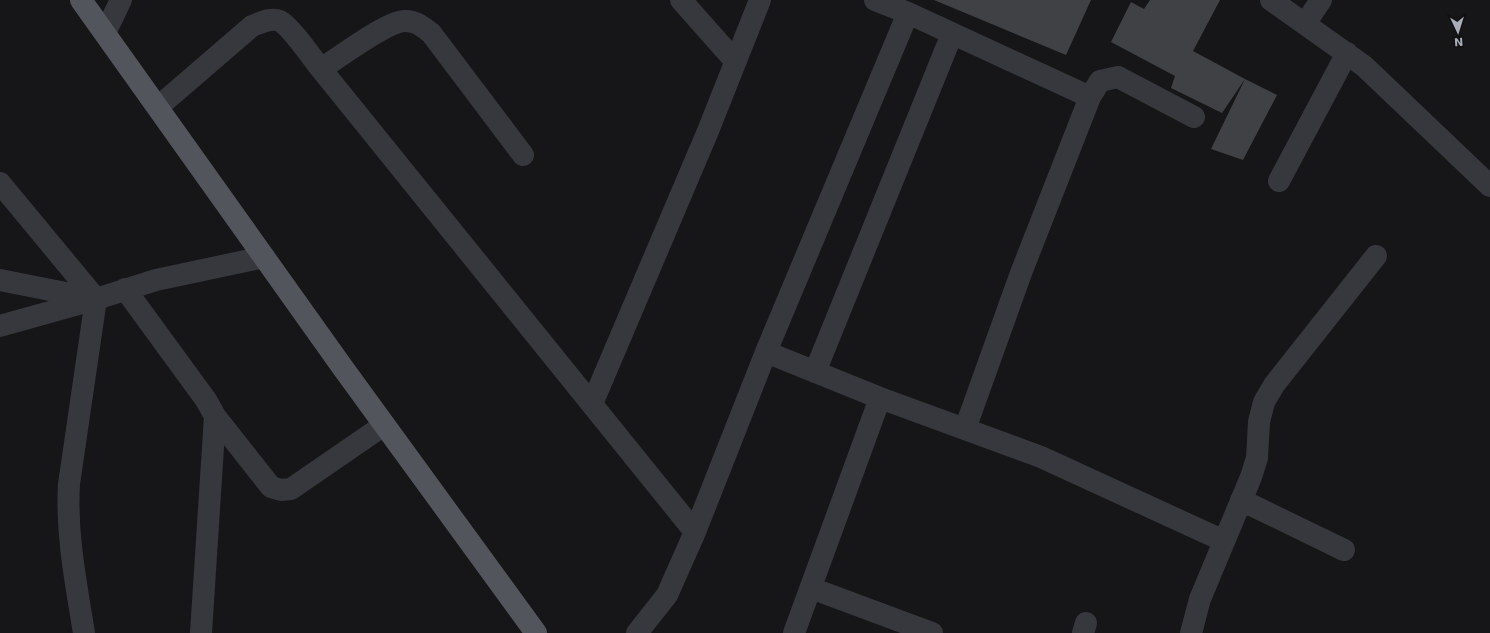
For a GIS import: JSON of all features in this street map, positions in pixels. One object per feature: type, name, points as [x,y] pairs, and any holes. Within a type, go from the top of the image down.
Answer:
[{"type":"main road","points":[[81,0],[384,424],[536,633]]},
{"type":"street","points":[[105,33],[121,0]]},
{"type":"street","points":[[592,404],[708,131],[760,0]]},
{"type":"street","points":[[875,0],[908,13],[1090,97]]},
{"type":"street","points":[[1271,0],[1364,66],[1490,186]]},
{"type":"street","points":[[1305,24],[1321,0]]},
{"type":"street","points":[[682,1],[735,61]]},
{"type":"street","points":[[637,633],[667,595],[694,532],[766,352],[908,13]]},
{"type":"street","points":[[158,107],[252,26],[266,20],[279,21],[288,28],[694,532]]},
{"type":"street","points":[[321,69],[389,25],[404,21],[419,24],[432,33],[523,155]]},
{"type":"street","points":[[815,372],[952,34]]},
{"type":"street","points":[[1279,181],[1347,53]]},
{"type":"street","points":[[965,429],[1020,272],[1090,97],[1100,81],[1118,77],[1194,117]]},
{"type":"street","points":[[0,183],[96,299],[69,484],[67,508],[69,538],[84,633]]},
{"type":"street","points":[[1191,633],[1200,599],[1257,458],[1258,422],[1264,402],[1274,385],[1376,256]]},
{"type":"street","points":[[0,326],[96,299],[156,280],[264,257]]},
{"type":"street","points":[[0,280],[96,299]]},
{"type":"street","points":[[125,289],[206,400],[215,416],[271,487],[281,490],[291,489],[384,424]]},
{"type":"street","points":[[766,352],[880,398],[1041,457],[1224,541]]},
{"type":"street","points":[[794,633],[880,398]]},
{"type":"street","points":[[201,633],[215,416]]},
{"type":"street","points":[[1241,500],[1344,550]]},
{"type":"street","points":[[811,588],[932,633]]},
{"type":"building","points":[[934,0],[1091,0],[1066,55]]},
{"type":"building","points":[[1150,0],[1220,0],[1193,51],[1245,79],[1222,113],[1171,88],[1175,76],[1111,42],[1131,2],[1144,9]]},
{"type":"building","points":[[1245,79],[1277,95],[1243,160],[1211,149]]}]
